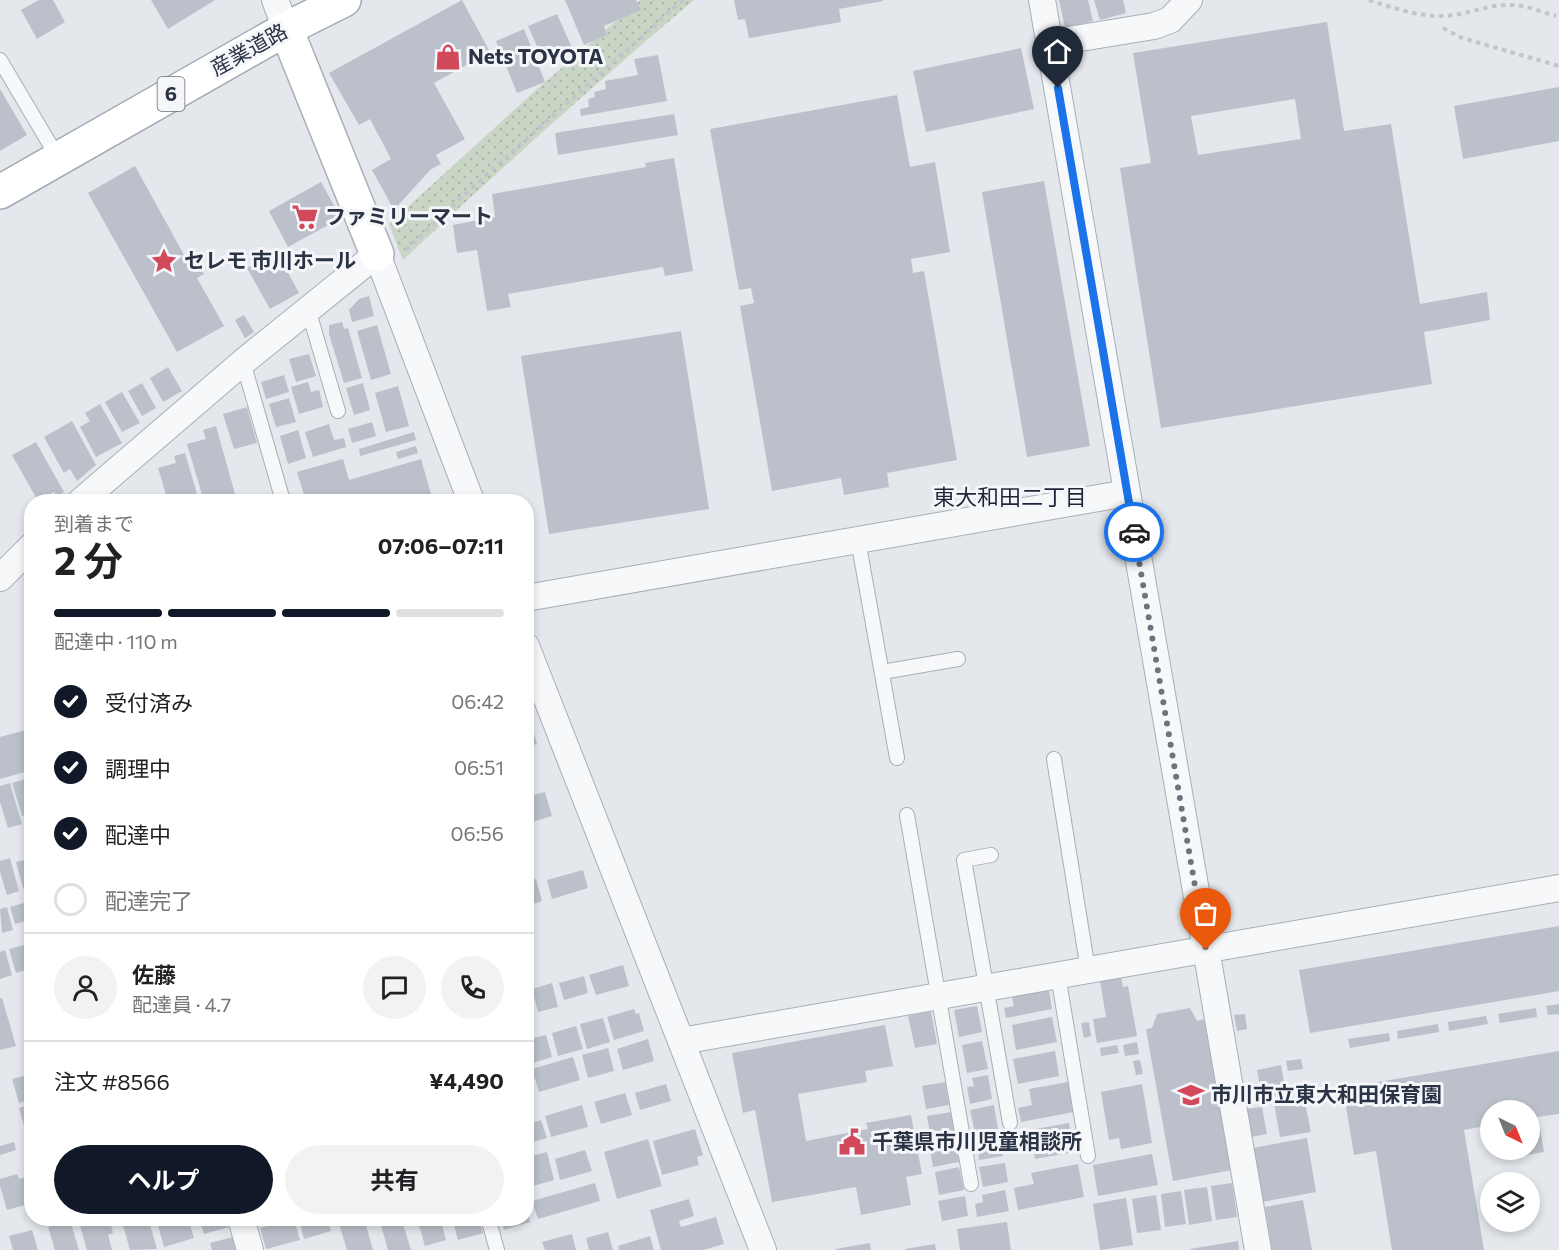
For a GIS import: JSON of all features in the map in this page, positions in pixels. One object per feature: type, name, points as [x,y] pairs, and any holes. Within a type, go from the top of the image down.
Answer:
[{"type":"main road","name":"産業道路","points":[[0,192],[58,158],[281,15],[344,0]]},
{"type":"main road","points":[[281,15],[381,262]]},
{"type":"street","points":[[1042,0],[1258,1250]]},
{"type":"street","points":[[1050,43],[1154,26],[1170,20],[1189,0]]},
{"type":"street","points":[[89,494],[308,309],[381,262],[468,494]]},
{"type":"street","points":[[534,597],[1127,493]]},
{"type":"street","points":[[0,578],[24,554]]},
{"type":"street","points":[[534,666],[763,1250]]},
{"type":"street","points":[[681,1041],[1559,888]]},
{"type":"street","points":[[243,1226],[250,1250]]},
{"type":"lane","points":[[0,60],[58,158]]},
{"type":"lane","points":[[308,309],[338,411]]},
{"type":"lane","points":[[243,362],[281,494]]},
{"type":"lane","points":[[858,540],[897,758]]},
{"type":"lane","points":[[882,672],[958,659]]},
{"type":"lane","points":[[1054,759],[1088,970]]},
{"type":"lane","points":[[906,815],[971,1184]]},
{"type":"lane","points":[[991,855],[964,860],[1010,1123]]},
{"type":"lane","points":[[1058,975],[1088,1156]]},
{"type":"lane","points":[[490,1226],[497,1250]]},
{"type":"path","points":[[381,262],[474,186],[683,0]]},
{"type":"path","points":[[1369,0],[1405,12],[1424,15],[1456,14],[1510,5],[1556,16]]},
{"type":"path","points":[[1443,28],[1462,38],[1559,66]]},
{"type":"green space","points":[[640,0],[694,0],[547,128],[403,260],[389,224],[536,90]]},
{"type":"building","points":[[39,0],[53,0],[65,22],[37,39],[21,10]]},
{"type":"building","points":[[151,0],[215,0],[168,29]]},
{"type":"building","points":[[462,0],[490,52],[434,83],[465,139],[436,155],[441,164],[430,170],[394,210],[372,170],[391,159],[370,119],[359,125],[329,73]]},
{"type":"building","points":[[565,0],[636,0],[641,10],[604,26],[607,35],[584,45]]},
{"type":"building","points":[[734,0],[883,1],[839,9],[841,22],[749,38],[745,19],[738,20]]},
{"type":"building","points":[[1059,0],[1088,0],[1093,21],[1065,28]]},
{"type":"building","points":[[1094,0],[1123,0],[1126,13],[1100,20]]},
{"type":"building","points":[[557,14],[573,50],[544,62],[528,26]]},
{"type":"building","points":[[1327,22],[1344,131],[1391,124],[1420,304],[1487,292],[1490,320],[1424,332],[1432,384],[1161,428],[1120,168],[1151,163],[1133,53]],"holes":[[[1295,99],[1301,139],[1198,155],[1191,116]]]},
{"type":"building","points":[[524,29],[545,82],[517,93],[496,41]]},
{"type":"building","points":[[1021,48],[1034,109],[926,132],[913,71]]},
{"type":"building","points":[[658,55],[667,101],[581,116],[580,109],[589,107],[588,99],[595,97],[594,92],[606,89],[605,81],[638,75],[634,59]]},
{"type":"building","points":[[1559,87],[1559,141],[1463,159],[1454,106]]},
{"type":"building","points":[[0,89],[27,135],[0,151]]},
{"type":"building","points":[[897,95],[910,167],[935,162],[950,252],[911,259],[913,273],[924,271],[957,460],[887,473],[889,487],[844,495],[841,478],[772,491],[740,306],[754,303],[751,288],[739,290],[710,129]]},
{"type":"building","points":[[674,114],[678,135],[558,155],[555,133]]},
{"type":"building","points":[[674,158],[693,271],[665,276],[663,267],[508,294],[511,307],[487,311],[477,250],[457,253],[453,225],[495,217],[492,194],[646,167],[645,163]]},
{"type":"building","points":[[135,166],[188,262],[195,258],[204,274],[197,278],[224,326],[177,352],[88,193]]},
{"type":"building","points":[[1044,181],[1090,446],[1027,457],[982,192]]},
{"type":"building","points":[[321,182],[341,218],[288,247],[269,211]]},
{"type":"building","points":[[277,252],[299,293],[270,309],[247,268]]},
{"type":"building","points":[[369,296],[374,316],[352,322],[349,310],[359,299]]},
{"type":"building","points":[[244,315],[254,332],[245,338],[235,320]]},
{"type":"building","points":[[342,322],[344,329],[348,328],[362,378],[344,383],[329,334],[329,325]]},
{"type":"building","points":[[377,325],[391,374],[371,380],[357,331]]},
{"type":"building","points":[[681,331],[709,509],[549,534],[521,356]]},
{"type":"building","points":[[309,354],[316,376],[296,382],[289,359]]},
{"type":"building","points":[[168,367],[182,391],[163,402],[150,378]]},
{"type":"building","points":[[284,375],[289,392],[266,399],[261,382]]},
{"type":"building","points":[[308,382],[311,392],[319,390],[323,407],[299,414],[291,387]]},
{"type":"building","points":[[142,383],[156,408],[142,416],[128,391]]},
{"type":"building","points":[[363,383],[370,410],[354,415],[346,388]]},
{"type":"building","points":[[398,386],[409,426],[386,432],[375,393]]},
{"type":"building","points":[[122,392],[140,423],[122,432],[105,402]]},
{"type":"building","points":[[289,398],[296,422],[276,427],[269,404]]},
{"type":"building","points":[[100,404],[122,443],[96,457],[80,427],[90,421],[85,413]]},
{"type":"building","points":[[247,407],[257,443],[234,449],[223,414]]},
{"type":"building","points":[[72,421],[96,465],[77,481],[70,469],[64,473],[44,437]]},
{"type":"building","points":[[372,422],[376,436],[352,443],[348,429]]},
{"type":"building","points":[[329,424],[334,440],[344,438],[346,447],[313,457],[305,432]]},
{"type":"building","points":[[216,426],[235,494],[202,494],[187,444],[206,439],[203,430]]},
{"type":"building","points":[[298,430],[306,458],[288,464],[280,436]]},
{"type":"building","points":[[414,432],[416,440],[360,456],[359,449]]},
{"type":"building","points":[[36,442],[64,492],[34,494],[12,455]]},
{"type":"building","points":[[416,446],[418,453],[398,459],[396,452]]},
{"type":"building","points":[[185,453],[197,494],[166,494],[158,468],[176,463],[174,456]]},
{"type":"building","points":[[343,459],[349,480],[421,459],[431,494],[304,494],[297,472]]},
{"type":"building","points":[[24,731],[24,772],[0,779],[0,737]]},
{"type":"building","points":[[24,779],[24,815],[22,816],[12,783]]},
{"type":"building","points":[[10,783],[22,824],[8,828],[0,802],[0,786]]},
{"type":"building","points":[[545,792],[552,816],[534,822],[534,795]]},
{"type":"building","points":[[10,858],[19,891],[7,895],[0,872],[0,861]]},
{"type":"building","points":[[24,860],[24,888],[23,888],[16,862]]},
{"type":"building","points":[[583,870],[588,888],[552,899],[547,880]]},
{"type":"building","points":[[536,879],[542,901],[534,904],[534,880]]},
{"type":"building","points":[[24,903],[24,921],[15,924],[10,907]]},
{"type":"building","points":[[7,907],[13,930],[2,933],[0,909]]},
{"type":"building","points":[[1559,926],[1559,991],[1310,1033],[1299,970]]},
{"type":"building","points":[[24,945],[24,970],[16,973],[9,949]]},
{"type":"building","points":[[5,950],[12,975],[0,979],[0,952]]},
{"type":"building","points":[[623,965],[629,986],[596,995],[589,975]]},
{"type":"building","points":[[584,976],[588,993],[564,1000],[559,983]]},
{"type":"building","points":[[1121,977],[1123,987],[1128,986],[1137,1036],[1097,1043],[1093,1019],[1106,1017],[1100,981]]},
{"type":"building","points":[[552,983],[558,1007],[538,1012],[534,988]]},
{"type":"building","points":[[1041,986],[1049,991],[1052,1009],[1006,1018],[1004,1008],[1014,1006],[1011,992]]},
{"type":"building","points":[[0,998],[2,998],[16,1046],[0,1050]]},
{"type":"building","points":[[1559,1004],[1559,1014],[1548,1015],[1546,1006]]},
{"type":"building","points":[[977,1006],[982,1032],[959,1037],[954,1010]]},
{"type":"building","points":[[1190,1008],[1197,1021],[1204,1019],[1232,1170],[1173,1181],[1146,1029],[1152,1028],[1157,1014]]},
{"type":"building","points":[[1536,1008],[1537,1017],[1500,1023],[1498,1014]]},
{"type":"building","points":[[634,1009],[636,1014],[639,1013],[644,1031],[614,1040],[607,1017]]},
{"type":"building","points":[[931,1011],[937,1044],[915,1048],[908,1016]]},
{"type":"building","points":[[1245,1014],[1247,1029],[1237,1031],[1234,1015]]},
{"type":"building","points":[[1486,1016],[1488,1024],[1449,1031],[1448,1022]]},
{"type":"building","points":[[1052,1017],[1057,1042],[1016,1050],[1012,1025]]},
{"type":"building","points":[[603,1018],[610,1042],[587,1049],[580,1024]]},
{"type":"building","points":[[1089,1022],[1091,1036],[1084,1038],[1081,1023]]},
{"type":"building","points":[[1438,1024],[1439,1032],[1398,1039],[1397,1031]]},
{"type":"building","points":[[885,1025],[893,1066],[865,1071],[867,1082],[798,1094],[806,1141],[868,1129],[866,1123],[911,1115],[922,1174],[906,1177],[911,1205],[861,1215],[856,1187],[772,1202],[755,1110],[743,1113],[732,1053]]},
{"type":"building","points":[[576,1026],[583,1049],[558,1056],[552,1033]]},
{"type":"building","points":[[1389,1033],[1390,1041],[1350,1048],[1348,1039]]},
{"type":"building","points":[[546,1035],[552,1057],[534,1063],[534,1038]]},
{"type":"building","points":[[648,1039],[654,1061],[623,1070],[617,1049]]},
{"type":"building","points":[[982,1041],[988,1069],[967,1073],[962,1045]]},
{"type":"building","points":[[1137,1042],[1139,1054],[1125,1056],[1123,1045]]},
{"type":"building","points":[[1117,1045],[1119,1053],[1101,1056],[1100,1048]]},
{"type":"building","points":[[608,1048],[614,1071],[588,1078],[582,1055]]},
{"type":"building","points":[[1055,1051],[1059,1076],[1018,1084],[1013,1059]]},
{"type":"building","points":[[1559,1051],[1559,1114],[1540,1117],[1540,1100],[1480,1100],[1480,1127],[1464,1130],[1484,1250],[1392,1250],[1376,1151],[1354,1155],[1343,1088]]},
{"type":"building","points":[[573,1057],[580,1080],[539,1092],[534,1068]]},
{"type":"building","points":[[1301,1059],[1303,1069],[1288,1071],[1286,1061]]},
{"type":"building","points":[[1140,1060],[1143,1074],[1136,1075],[1133,1061]]},
{"type":"building","points":[[1281,1065],[1286,1093],[1262,1098],[1257,1070]]},
{"type":"building","points":[[988,1075],[992,1099],[970,1104],[967,1087],[974,1086],[972,1078]]},
{"type":"building","points":[[24,1076],[24,1101],[19,1103],[12,1079]]},
{"type":"building","points":[[945,1082],[949,1105],[926,1109],[922,1086]]},
{"type":"building","points":[[1068,1082],[1074,1112],[1021,1122],[1018,1108],[1032,1105],[1029,1089]]},
{"type":"building","points":[[666,1084],[671,1101],[640,1110],[635,1093]]},
{"type":"building","points":[[1142,1084],[1152,1143],[1121,1149],[1119,1138],[1109,1140],[1101,1092]]},
{"type":"building","points":[[625,1093],[632,1115],[601,1124],[594,1102]]},
{"type":"building","points":[[1304,1098],[1311,1132],[1280,1137],[1274,1103]]},
{"type":"building","points":[[582,1105],[588,1127],[551,1137],[545,1116]]},
{"type":"building","points":[[994,1105],[998,1129],[975,1133],[970,1110]]},
{"type":"building","points":[[24,1106],[24,1126],[19,1108]]},
{"type":"building","points":[[1262,1107],[1267,1134],[1251,1137],[1246,1109]]},
{"type":"building","points":[[951,1112],[955,1134],[931,1139],[927,1116]]},
{"type":"building","points":[[541,1120],[547,1138],[534,1142],[534,1122]]},
{"type":"building","points":[[1069,1123],[1074,1152],[1035,1159],[1030,1130]]},
{"type":"building","points":[[1540,1128],[1544,1152],[1540,1153]]},
{"type":"building","points":[[695,1129],[703,1155],[697,1157],[699,1165],[662,1175],[653,1141]]},
{"type":"building","points":[[1307,1138],[1316,1192],[1262,1202],[1253,1148]]},
{"type":"building","points":[[648,1139],[662,1186],[617,1199],[604,1152]]},
{"type":"building","points":[[956,1140],[959,1162],[933,1167],[929,1145]]},
{"type":"building","points":[[999,1140],[1003,1156],[979,1160],[977,1144]]},
{"type":"building","points":[[14,1142],[16,1150],[0,1155],[0,1146]]},
{"type":"building","points":[[585,1150],[592,1171],[560,1180],[555,1159]]},
{"type":"building","points":[[547,1152],[554,1180],[534,1186],[534,1155]]},
{"type":"building","points":[[1152,1154],[1158,1185],[1098,1196],[1093,1165]]},
{"type":"building","points":[[1005,1163],[1008,1182],[983,1187],[979,1167]]},
{"type":"building","points":[[1078,1164],[1084,1197],[1018,1210],[1014,1188],[1034,1184],[1031,1173]]},
{"type":"building","points":[[959,1167],[964,1190],[939,1195],[935,1172]]},
{"type":"building","points":[[17,1174],[19,1179],[24,1178],[24,1205],[7,1210],[0,1179]]},
{"type":"building","points":[[595,1183],[600,1201],[538,1219],[534,1200]]},
{"type":"building","points":[[1232,1183],[1237,1217],[1216,1220],[1211,1186]]},
{"type":"building","points":[[1207,1187],[1212,1221],[1189,1225],[1184,1190]]},
{"type":"building","points":[[1005,1190],[1009,1211],[977,1217],[975,1204],[983,1202],[982,1195]]},
{"type":"building","points":[[1181,1191],[1186,1224],[1165,1227],[1161,1194]]},
{"type":"building","points":[[1156,1195],[1161,1230],[1137,1233],[1132,1199]]},
{"type":"building","points":[[965,1196],[968,1216],[942,1221],[938,1201]]},
{"type":"building","points":[[1126,1198],[1133,1245],[1100,1250],[1093,1204]]},
{"type":"building","points":[[689,1199],[694,1216],[679,1221],[681,1227],[716,1217],[724,1244],[703,1250],[661,1250],[650,1210]]},
{"type":"building","points":[[1303,1200],[1312,1250],[1272,1250],[1265,1207]]},
{"type":"building","points":[[1007,1222],[1011,1250],[960,1250],[957,1229]]},
{"type":"building","points":[[72,1226],[79,1250],[55,1250],[48,1227]]},
{"type":"building","points":[[80,1226],[111,1226],[113,1233],[108,1235],[112,1250],[87,1250]]},
{"type":"building","points":[[123,1226],[150,1226],[157,1249],[130,1250]]},
{"type":"building","points":[[158,1226],[190,1226],[194,1238],[164,1247]]},
{"type":"building","points":[[202,1226],[229,1226],[229,1227],[204,1234]]},
{"type":"building","points":[[296,1226],[300,1240],[266,1249],[260,1228]]},
{"type":"building","points":[[301,1226],[329,1226],[331,1231],[304,1239]]},
{"type":"building","points":[[340,1226],[366,1226],[373,1250],[347,1250]]},
{"type":"building","points":[[381,1226],[404,1226],[411,1250],[388,1250]]},
{"type":"building","points":[[419,1226],[442,1226],[446,1240],[425,1246]]},
{"type":"building","points":[[454,1226],[481,1226],[483,1233],[458,1240]]},
{"type":"building","points":[[503,1226],[517,1226],[504,1230]]},
{"type":"building","points":[[32,1230],[38,1250],[13,1250],[9,1236]]},
{"type":"building","points":[[608,1232],[613,1250],[589,1250],[586,1238]]},
{"type":"building","points":[[572,1234],[576,1250],[545,1250],[542,1242]]},
{"type":"building","points":[[650,1236],[654,1250],[619,1250],[618,1246]]},
{"type":"building","points":[[233,1237],[236,1250],[212,1250],[210,1243]]},
{"type":"building","points":[[1238,1241],[1239,1250],[1190,1249]]},
{"type":"building","points":[[870,1243],[871,1250],[836,1250],[836,1249]]},
{"type":"building","points":[[935,1244],[936,1250],[905,1250],[905,1249]]},
{"type":"way so far","points":[[1134,532],[1206,950]]},
{"type":"place","name":"Nets TOYOTA","points":[[448,57]]},
{"type":"place","name":"ファミリーマート","points":[[305,217]]},
{"type":"place","name":"セレモ 市川ホール","points":[[164,261]]},
{"type":"place","name":"市川市立東大和田保育園","points":[[1191,1095]]},
{"type":"place","name":"千葉県市川児童相談所","points":[[852,1142]]},
{"type":"district","name":"東大和田二丁目","points":[[1010,497]]},
{"type":"route","points":[[1058,88],[1134,532]]}]
